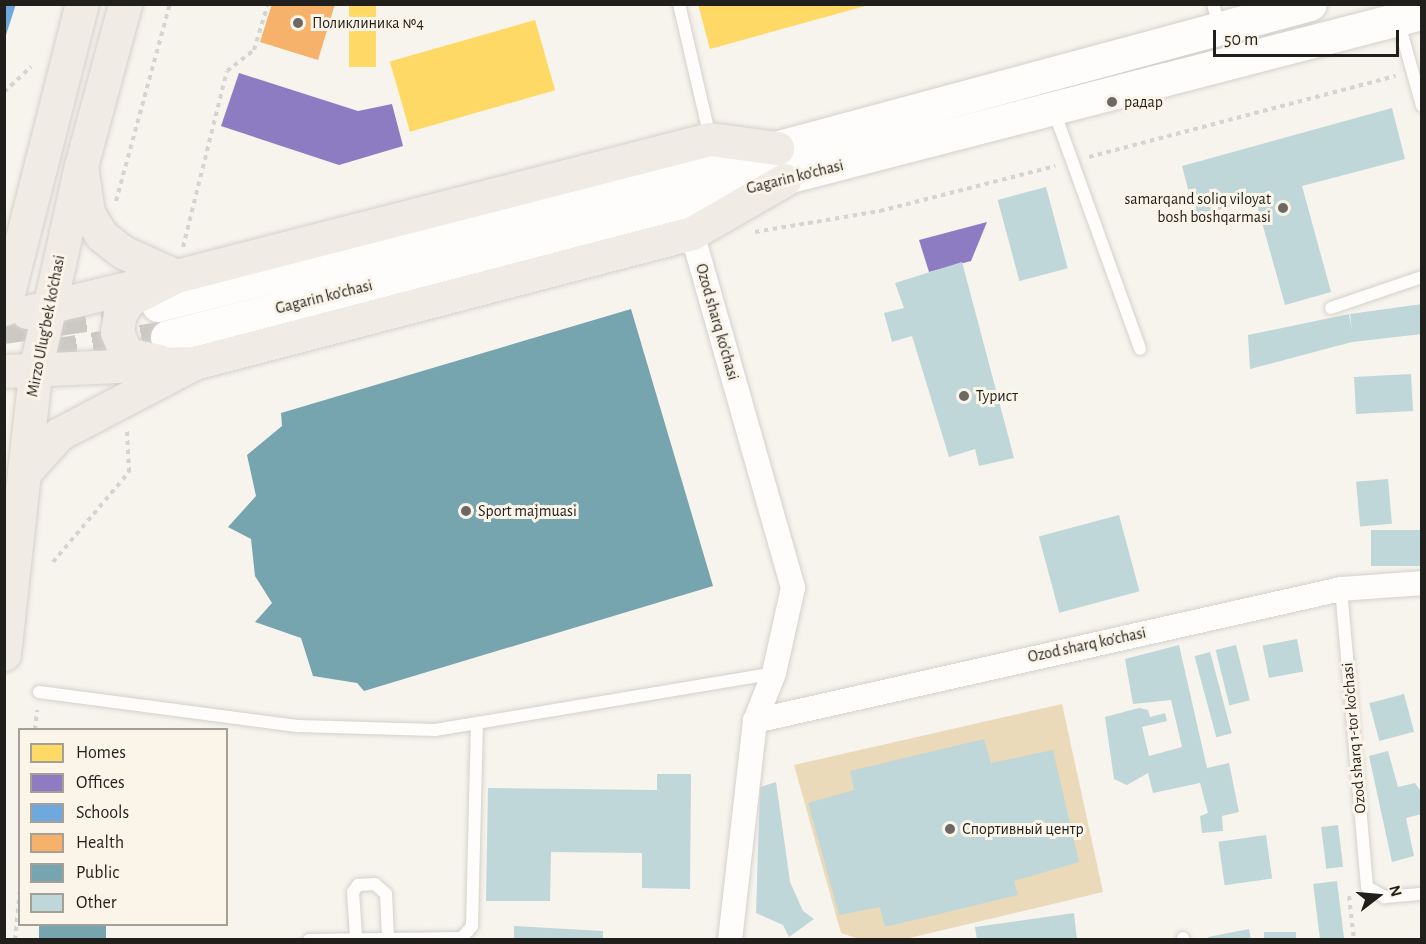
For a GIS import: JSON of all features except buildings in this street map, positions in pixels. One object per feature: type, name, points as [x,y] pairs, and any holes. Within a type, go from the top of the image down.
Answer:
[{"type":"main road","points":[[82,4],[4,311],[46,311],[179,265],[713,152]]},
{"type":"main road","name":"Mirzo Ulug'bek ko'chasi","points":[[4,654],[24,473],[20,371],[46,311],[81,166],[125,4]]},
{"type":"main road","name":"Gagarin ko'chasi","points":[[158,304],[713,152],[777,148],[1216,16],[1310,4]]},
{"type":"main road","name":"Gagarin ko'chasi","points":[[167,337],[1054,111],[1410,16]]},
{"type":"main road","points":[[81,166],[88,213],[101,235],[123,252],[179,265]]},
{"type":"main road","points":[[20,371],[194,363],[692,233],[784,180]]},
{"type":"main road","points":[[4,218],[36,183]]},
{"type":"main road","points":[[179,265],[129,300],[117,332],[126,354],[146,361],[194,363]]},
{"type":"main road","points":[[24,473],[59,434],[194,363]]},
{"type":"street","name":"Ozod sharq ko'chasi","points":[[692,233],[793,588],[774,673],[755,721],[730,939]]},
{"type":"street","name":"Ozod sharq ko'chasi","points":[[755,721],[1341,589],[1422,583]]},
{"type":"lane","points":[[679,4],[713,152]]},
{"type":"lane","points":[[1410,16],[1422,106]]},
{"type":"lane","points":[[1054,111],[1140,349]]},
{"type":"lane","points":[[1331,308],[1422,277]]},
{"type":"lane","name":"Ozod sharq 1-tor ko'chasi","points":[[1341,589],[1367,887]]},
{"type":"lane","points":[[39,692],[299,726],[435,730],[774,673]]},
{"type":"lane","points":[[309,939],[356,936],[462,939],[472,926],[477,723]]},
{"type":"lane","points":[[356,936],[353,892],[358,885],[375,884],[386,894],[388,937]]},
{"type":"lane","points":[[1367,887],[1385,897],[1422,894]]},
{"type":"path","points":[[112,214],[170,4]]},
{"type":"path","points":[[179,265],[227,71],[254,50],[268,4]]},
{"type":"path","points":[[4,92],[31,67]]},
{"type":"path","points":[[53,562],[129,472],[126,427]]},
{"type":"path","points":[[1354,939],[1349,894],[1367,887]]},
{"type":"path","points":[[15,939],[18,909]]},
{"type":"shaded area","name":"Спортивный центр","points":[[1062,704],[1103,892],[905,939],[859,939],[841,933],[794,765]]},
{"type":"tunnel","points":[[4,327],[147,306]]},
{"type":"tunnel","points":[[45,356],[167,337]]},
{"type":"place","name":"Поликлиника №4","points":[[298,23]]},
{"type":"place","name":"радар","points":[[1112,102]]},
{"type":"place","name":"samarqand soliq viloyat bosh boshqarmasi","points":[[1283,208]]},
{"type":"place","name":"Турист","points":[[964,396]]},
{"type":"place","name":"Sport majmuasi","points":[[466,511]]},
{"type":"place","name":"Спортивный центр","points":[[950,829]]}]
